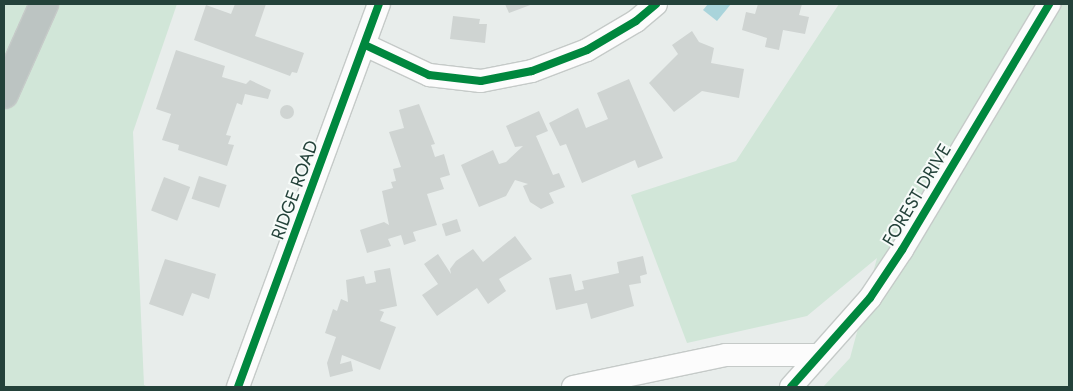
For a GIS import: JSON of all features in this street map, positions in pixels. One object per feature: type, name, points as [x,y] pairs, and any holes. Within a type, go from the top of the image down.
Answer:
[{"type":"highway","points":[[4,94],[44,4]]},
{"type":"street","name":"RIDGE ROAD","points":[[238,387],[379,4]]},
{"type":"street","points":[[365,45],[429,75],[481,81],[532,71],[587,50],[636,21],[656,4]]},
{"type":"street","name":"FOREST DRIVE","points":[[791,387],[816,355],[870,298],[902,250],[1049,4]]},
{"type":"street","points":[[573,387],[726,355],[816,355]]},
{"type":"green space","points":[[4,4],[177,4],[133,132],[144,385],[148,387],[4,387]]},
{"type":"green space","points":[[839,4],[1069,4],[1069,387],[823,387],[850,358],[877,258],[807,316],[687,343],[631,195],[736,161]]},
{"type":"water","points":[[708,4],[731,4],[717,21],[703,10]]},
{"type":"building","points":[[235,4],[266,4],[255,36],[304,53],[297,73],[292,72],[290,76],[194,40],[206,5],[231,14]]},
{"type":"building","points":[[505,4],[533,4],[509,13]]},
{"type":"building","points":[[758,4],[802,4],[799,15],[809,17],[805,34],[783,30],[779,50],[765,47],[767,38],[742,30],[746,12],[755,14]]},
{"type":"building","points":[[453,16],[480,19],[479,24],[487,24],[485,43],[450,39]]},
{"type":"building","points":[[692,31],[699,42],[714,48],[711,63],[744,69],[739,98],[702,91],[674,112],[649,83],[678,54],[672,45]]},
{"type":"building","points":[[176,50],[225,66],[222,77],[246,84],[250,80],[271,90],[268,99],[245,94],[242,105],[237,103],[226,135],[231,136],[228,144],[234,145],[227,166],[178,150],[179,145],[162,140],[171,114],[156,109]]},
{"type":"building","points":[[629,79],[663,158],[638,168],[635,160],[582,183],[566,144],[560,146],[549,123],[578,108],[586,128],[608,119],[597,93]]},
{"type":"building","points":[[419,104],[435,144],[431,145],[435,157],[444,154],[450,175],[440,178],[444,189],[427,194],[437,225],[413,232],[416,241],[404,245],[401,235],[388,239],[391,246],[367,253],[360,230],[384,222],[389,225],[382,191],[393,188],[391,182],[396,181],[393,169],[401,167],[389,132],[404,128],[399,110]]},
{"type":"building","points":[[284,105],[290,105],[294,112],[290,119],[284,119],[280,115],[280,109]]},
{"type":"building","points":[[539,111],[548,131],[536,136],[553,175],[559,173],[565,187],[549,193],[554,203],[541,209],[530,202],[523,186],[528,184],[515,180],[506,196],[479,207],[461,165],[493,150],[499,164],[506,162],[523,146],[515,147],[506,126]]},
{"type":"building","points":[[199,176],[227,185],[219,208],[192,199]]},
{"type":"building","points":[[164,177],[190,187],[177,221],[151,211]]},
{"type":"building","points":[[457,219],[461,231],[446,236],[442,224]]},
{"type":"building","points":[[515,236],[532,259],[499,279],[506,291],[488,304],[477,288],[437,316],[422,295],[438,284],[424,264],[438,254],[451,274],[450,269],[456,261],[473,249],[483,262]]},
{"type":"building","points":[[643,256],[647,274],[640,276],[641,283],[629,285],[634,306],[591,319],[587,303],[556,310],[549,278],[571,274],[575,291],[584,289],[582,281],[619,273],[617,262]]},
{"type":"building","points":[[165,259],[216,274],[209,299],[192,293],[183,316],[149,304]]},
{"type":"building","points":[[390,268],[397,306],[379,310],[384,312],[380,321],[396,327],[380,370],[342,355],[340,364],[351,361],[353,371],[330,377],[327,363],[336,337],[325,333],[333,309],[337,311],[341,299],[348,302],[346,280],[364,276],[366,284],[376,282],[374,271]]},
{"type":"cycle path","points":[[238,387],[379,4]]},
{"type":"cycle path","points":[[365,45],[429,75],[481,81],[532,71],[587,50],[636,21],[656,4]]},
{"type":"cycle path","points":[[791,387],[870,298],[902,250],[1049,4]]}]
